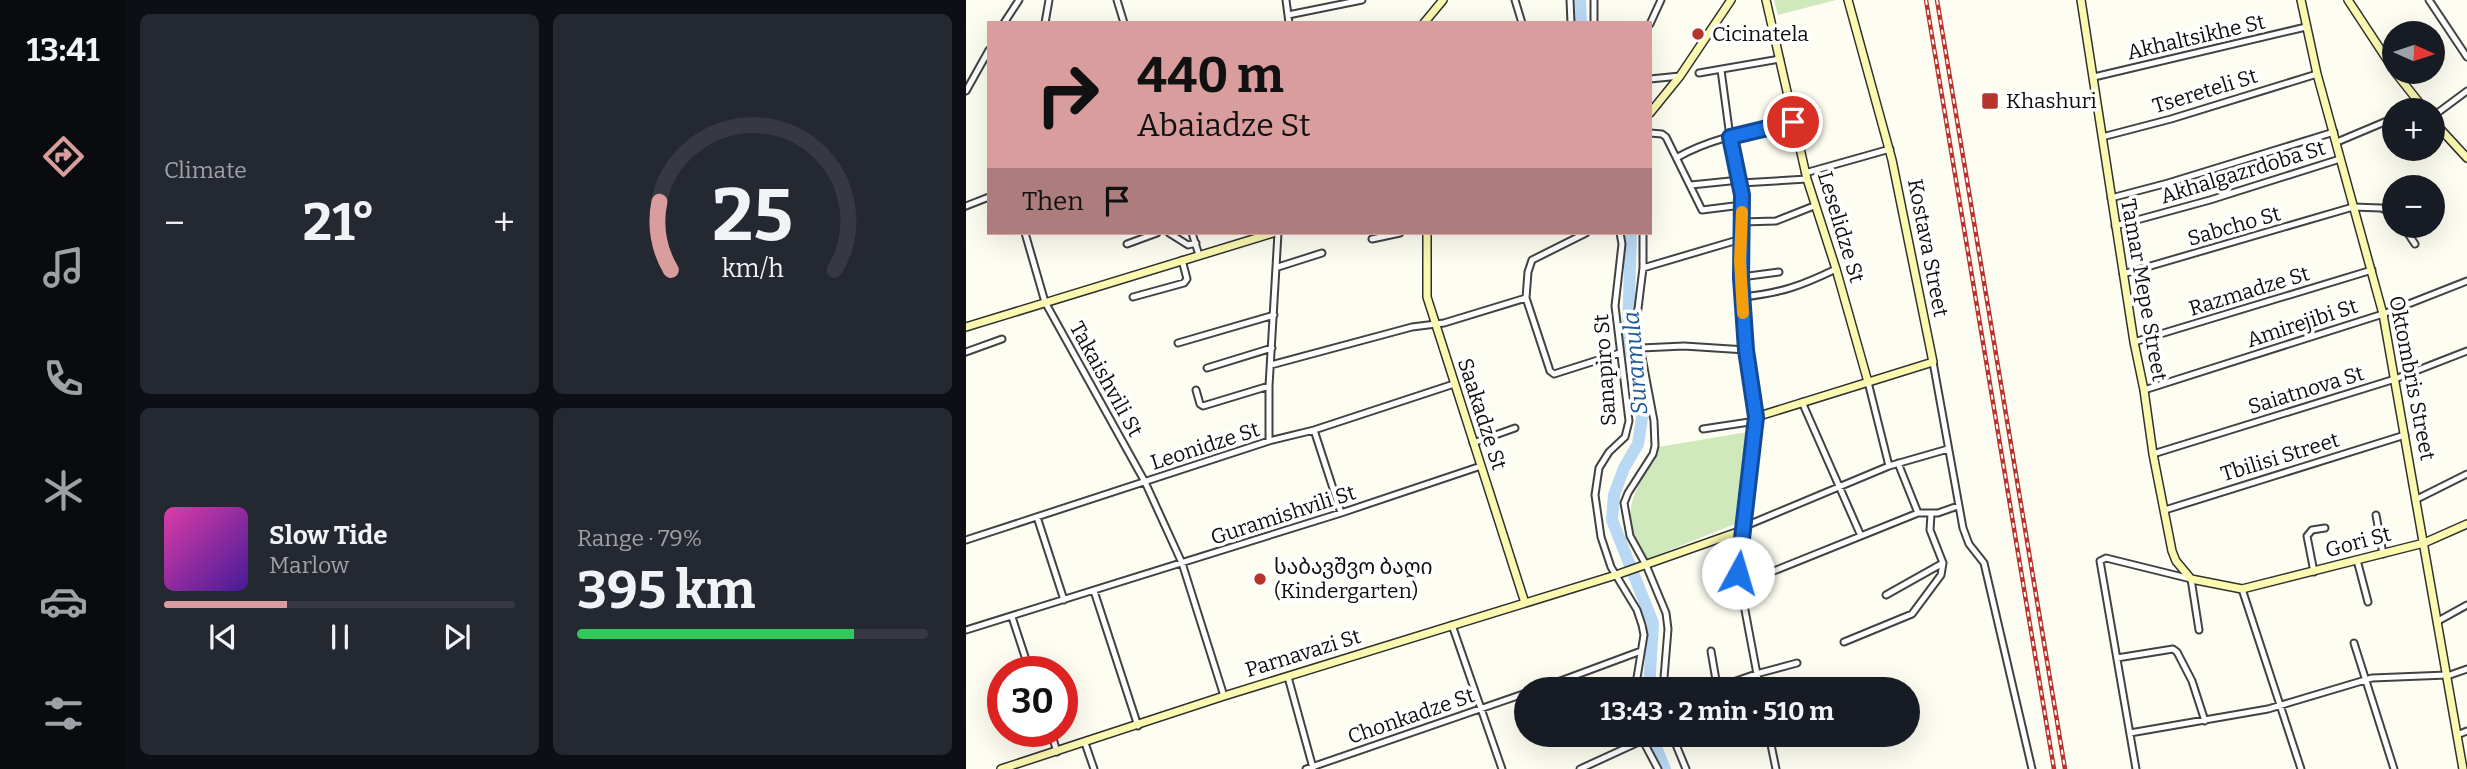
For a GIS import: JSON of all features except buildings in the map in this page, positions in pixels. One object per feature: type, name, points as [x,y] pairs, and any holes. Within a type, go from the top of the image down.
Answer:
[{"type":"street","points":[[1005,21],[1019,0]]},
{"type":"street","points":[[1045,21],[1049,0]]},
{"type":"street","points":[[1117,0],[1123,21]]},
{"type":"street","points":[[1286,0],[1289,21]]},
{"type":"street","points":[[1289,15],[1362,0]]},
{"type":"street","points":[[1426,21],[1443,0]]},
{"type":"street","points":[[1515,0],[1521,21]]},
{"type":"street","points":[[1570,0],[1571,21]]},
{"type":"street","points":[[1594,0],[1594,21]]},
{"type":"street","points":[[1651,21],[1661,0]]},
{"type":"street","points":[[1652,111],[1680,76],[1731,0]]},
{"type":"street","name":"Leselidze St","points":[[1766,0],[1814,206],[1836,269],[1868,382]]},
{"type":"street","name":"Kostava Street","points":[[1848,0],[1890,149],[1965,536],[1984,563],[2032,769]]},
{"type":"street","name":"Tamar Mepe Street","points":[[2081,0],[2153,454],[2172,551],[2176,561],[2191,579]]},
{"type":"street","name":"Oktombris Street","points":[[2301,0],[2317,74],[2382,314],[2463,769]]},
{"type":"street","points":[[2348,0],[2382,51]]},
{"type":"street","points":[[2429,0],[2467,57]]},
{"type":"street","name":"Akhaltsikhe St","points":[[2094,77],[2306,27]]},
{"type":"street","points":[[966,90],[987,53]]},
{"type":"street","points":[[1699,73],[1780,59]]},
{"type":"street","points":[[1721,70],[1730,137],[1740,182],[1742,297],[1756,419],[1738,573],[1757,677]]},
{"type":"street","name":"Tsereteli St","points":[[2102,137],[2171,119],[2317,74]]},
{"type":"street","points":[[1652,79],[1680,76]]},
{"type":"street","points":[[2445,108],[2467,91]]},
{"type":"street","points":[[1678,157],[1730,137],[1793,122]]},
{"type":"street","points":[[2337,142],[2382,123]]},
{"type":"street","points":[[2111,198],[2334,132]]},
{"type":"street","points":[[2445,133],[2467,158]]},
{"type":"street","points":[[1652,134],[1664,135],[1678,157],[1702,210],[1742,205]]},
{"type":"street","points":[[1691,185],[1806,176],[1890,149]]},
{"type":"street","name":"Akhalgazrdoba St","points":[[2115,226],[2210,200],[2340,159]]},
{"type":"street","points":[[966,206],[987,198]]},
{"type":"street","points":[[1742,222],[1776,221],[1814,206]]},
{"type":"street","points":[[2353,206],[2382,208]]},
{"type":"street","name":"Sabcho St","points":[[2123,274],[2233,244],[2353,206]]},
{"type":"street","name":"Takaishvili St","points":[[1026,235],[1045,302],[1145,482],[1182,563],[1224,696]]},
{"type":"street","points":[[1127,244],[1152,235]]},
{"type":"street","points":[[1172,235],[1188,245],[1196,243]]},
{"type":"street","points":[[1193,235],[1199,255]]},
{"type":"street","points":[[966,327],[1266,235]]},
{"type":"street","points":[[1269,441],[1269,386],[1278,235]]},
{"type":"street","points":[[1372,239],[1391,235]]},
{"type":"street","name":"Saakadze St","points":[[1427,235],[1427,297],[1525,603]]},
{"type":"street","points":[[1582,235],[1532,260],[1526,298],[1550,371],[1554,374],[1620,353]]},
{"type":"street","name":"Sanapiro St","points":[[1620,235],[1622,244],[1615,306],[1629,421],[1625,437],[1609,452],[1599,468],[1595,495],[1601,537],[1640,618],[1644,635],[1637,677]]},
{"type":"street","points":[[1643,235],[1643,268],[1636,325],[1654,421],[1655,446],[1624,503],[1630,536],[1666,613],[1668,629],[1664,677]]},
{"type":"street","points":[[2411,238],[2415,244]]},
{"type":"street","points":[[1643,268],[1741,239]]},
{"type":"street","points":[[1278,267],[1322,253]]},
{"type":"street","points":[[1133,297],[1184,284],[1187,279],[1182,260]]},
{"type":"street","points":[[1742,297],[1774,294],[1797,288],[1836,269]]},
{"type":"street","name":"Razmadze St","points":[[2134,342],[2372,270]]},
{"type":"street","points":[[1741,278],[1779,272]]},
{"type":"street","name":"Amirejibi St","points":[[2144,390],[2382,314],[2467,281]]},
{"type":"street","points":[[1270,365],[1412,327],[1444,323],[1526,298]]},
{"type":"street","points":[[1178,343],[1274,316]]},
{"type":"street","points":[[966,352],[1002,339]]},
{"type":"street","points":[[1641,348],[1684,346],[1746,350]]},
{"type":"street","points":[[1207,368],[1272,348]]},
{"type":"street","name":"Saiatnova St","points":[[2153,454],[2395,379],[2467,351]]},
{"type":"street","points":[[1703,429],[1756,419],[1933,362]]},
{"type":"street","points":[[1868,382],[1889,466]]},
{"type":"street","name":"Leonidze St","points":[[966,541],[1269,441],[1314,430],[1454,384]]},
{"type":"street","points":[[1196,390],[1200,404],[1203,405],[1269,386]]},
{"type":"street","points":[[1802,402],[1861,536]]},
{"type":"street","points":[[1473,443],[1515,428]]},
{"type":"street","points":[[1314,430],[1341,513]]},
{"type":"street","name":"Tbilisi Street","points":[[2165,510],[2405,435]]},
{"type":"street","points":[[1643,566],[1735,533],[1742,527],[1889,466],[1948,449]]},
{"type":"street","points":[[1898,463],[1918,513]]},
{"type":"street","name":"Guramishvili St","points":[[966,630],[1341,513],[1481,466]]},
{"type":"street","points":[[2417,499],[2467,474]]},
{"type":"street","points":[[1740,585],[1918,513],[1931,514],[1958,506]]},
{"type":"street","points":[[1844,642],[1912,614],[1941,575],[1943,563],[1930,530],[1931,514]]},
{"type":"street","points":[[2376,514],[2383,554]]},
{"type":"street","points":[[1037,517],[1064,600]]},
{"type":"street","name":"Gori St","points":[[2191,579],[2242,589],[2255,587],[2424,543],[2467,524]]},
{"type":"street","points":[[2314,572],[2307,536],[2312,530],[2325,528]]},
{"type":"street","points":[[2136,769],[2100,561],[2106,558],[2191,579],[2199,630]]},
{"type":"street","points":[[2357,560],[2368,602]]},
{"type":"street","points":[[1886,595],[1943,563]]},
{"type":"street","name":"Parnavazi St","points":[[1001,769],[1224,696],[1643,566]]},
{"type":"street","points":[[2242,589],[2278,706],[2301,769]]},
{"type":"street","points":[[1094,591],[1138,726]]},
{"type":"street","points":[[2438,621],[2467,605]]},
{"type":"street","points":[[1012,617],[1025,656]]},
{"type":"street","points":[[1452,625],[1502,769]]},
{"type":"street","points":[[2354,643],[2393,769]]},
{"type":"street","points":[[2117,658],[2173,649],[2192,681],[2205,722]]},
{"type":"street","points":[[1571,677],[1642,651]]},
{"type":"street","points":[[1711,651],[1717,686],[1721,687],[1797,663]]},
{"type":"street","points":[[2130,733],[2205,722],[2278,706],[2365,680],[2447,675],[2467,669]]},
{"type":"street","points":[[1288,677],[1311,768]]},
{"type":"street","name":"Chonkadze St","points":[[1311,768],[1514,697]]},
{"type":"street","points":[[2457,735],[2467,731]]},
{"type":"street","points":[[1086,743],[1094,769]]},
{"type":"street","points":[[1056,747],[1057,752]]},
{"type":"street","points":[[1580,769],[1623,747]]},
{"type":"street","points":[[1646,747],[1658,769]]},
{"type":"street","points":[[1677,747],[1686,769]]},
{"type":"street","points":[[1771,747],[1776,769]]},
{"type":"green space","points":[[1774,0],[1836,0],[1778,15]]},
{"type":"green space","points":[[1747,432],[1735,524],[1647,559],[1632,529],[1631,508],[1638,486],[1659,447]]},
{"type":"waterway","name":"Suramula","points":[[1580,0],[1581,21]]},
{"type":"waterway","name":"Suramula","points":[[1631,235],[1628,334],[1643,411],[1638,444],[1624,468],[1614,495],[1612,520],[1653,623],[1650,677]]},
{"type":"waterway","name":"Suramula","points":[[1656,747],[1665,769]]},
{"type":"railway","points":[[1926,0],[2054,769]]},
{"type":"railway","points":[[1937,0],[2065,769]]},
{"type":"slow traffic","points":[[1742,212],[1740,261],[1743,313]]},
{"type":"place","name":"Cicinatela","points":[[1698,34]]},
{"type":"place","name":"Khashuri","points":[[1990,101]]},
{"type":"place","name":"საბავშვო ბაღი (Kindergarten)","points":[[1260,579]]},
{"type":"route","points":[[1738,573],[1756,417],[1746,350],[1741,278],[1741,183],[1730,137],[1793,122]]}]
